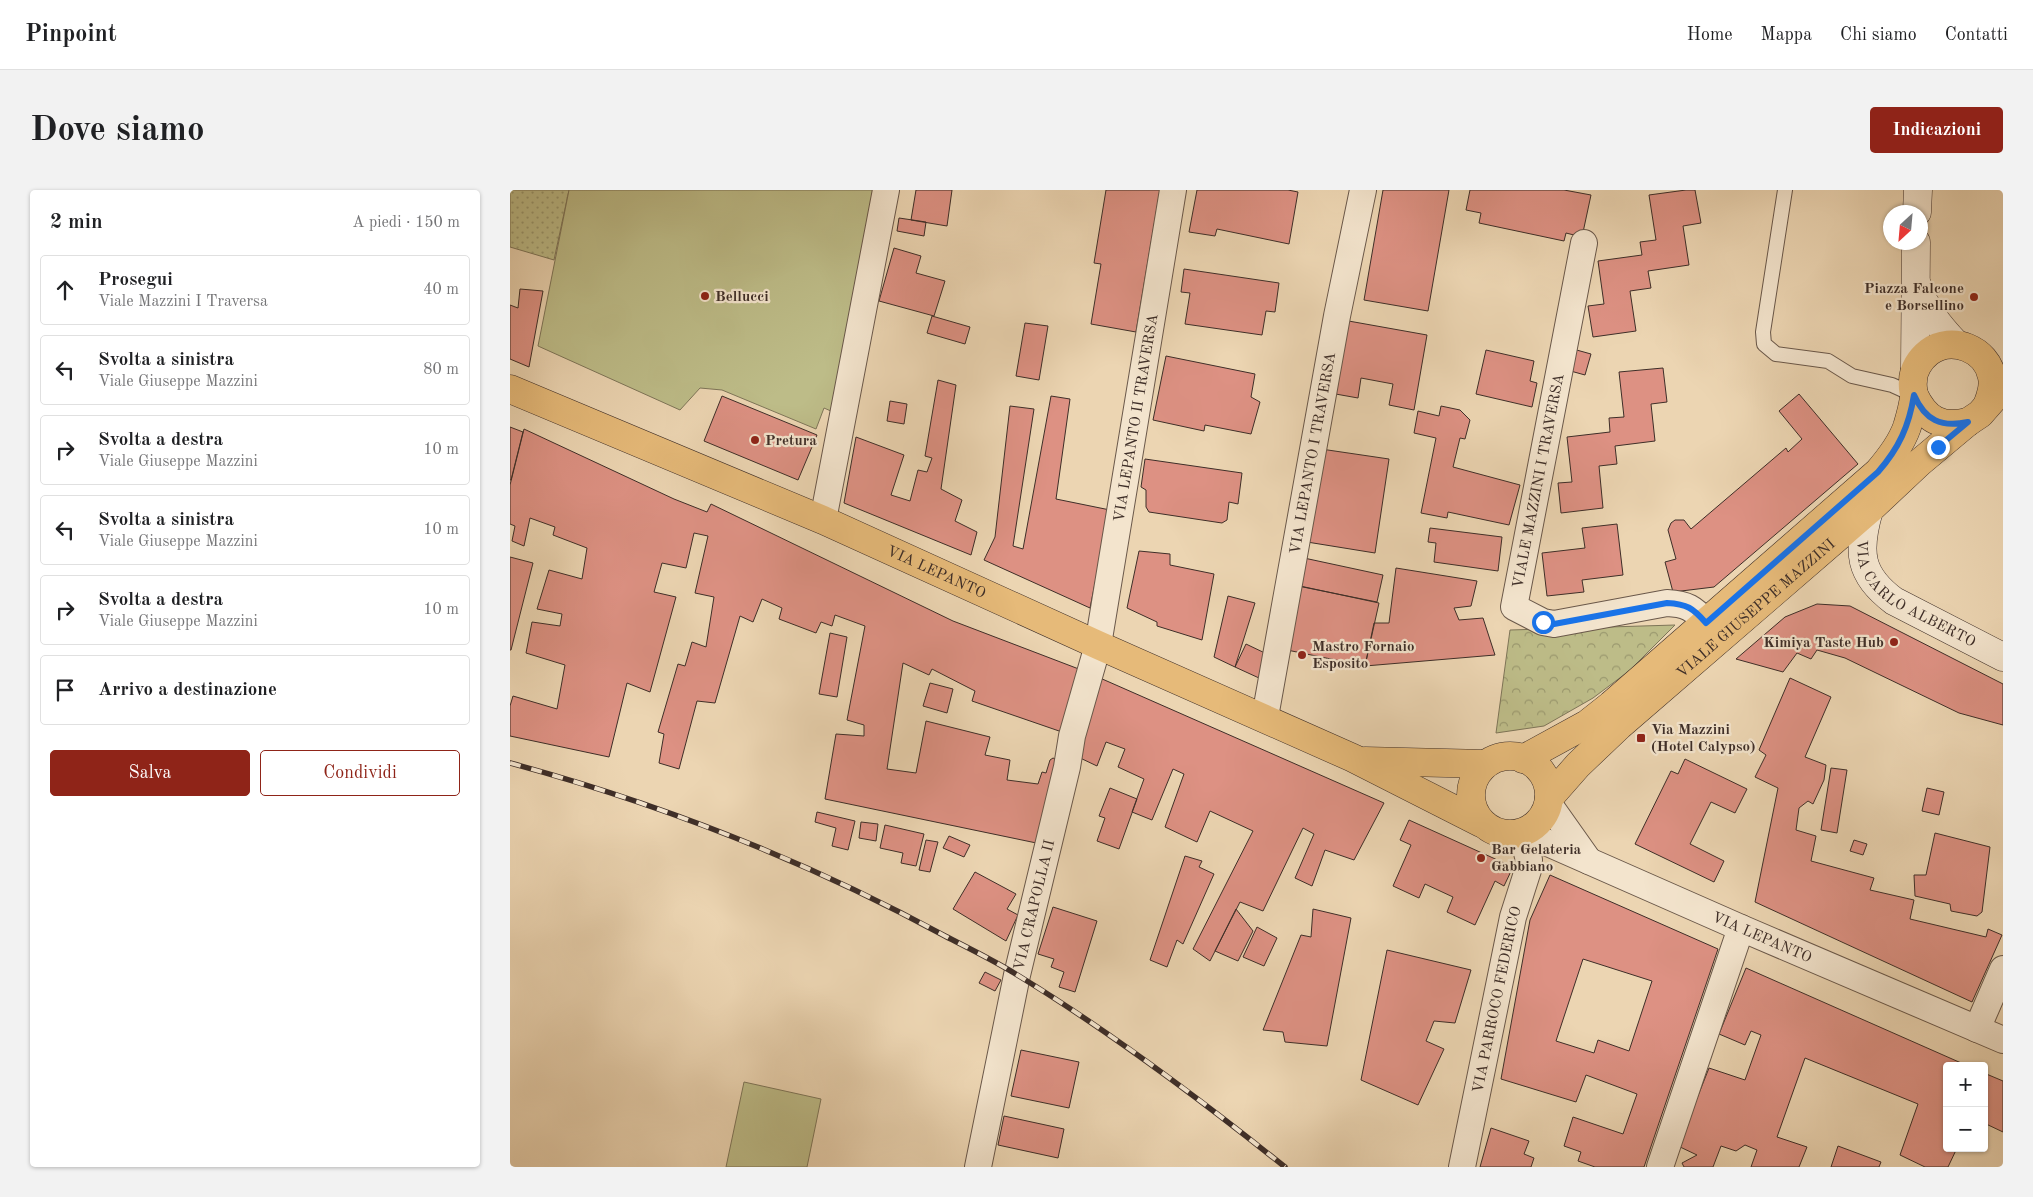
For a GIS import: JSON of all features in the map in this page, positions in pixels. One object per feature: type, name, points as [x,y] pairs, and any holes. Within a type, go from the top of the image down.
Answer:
[{"type":"main road","name":"VIALE GIUSEPPE MAZZINI","points":[[1523,758],[1587,724],[1611,705],[1878,472],[1899,445],[1906,429],[1921,359],[1930,351],[1942,346],[1979,350],[1992,377],[1993,390],[1996,396],[1980,414],[1919,463],[1868,510],[1619,726],[1578,765],[1548,800]]},
{"type":"main road","points":[[1915,382],[1920,407],[1929,417],[1941,423],[1955,425],[1968,422]]},
{"type":"main road","name":"VIA LEPANTO","points":[[510,389],[823,520],[1098,645],[1359,760],[1481,822]]},
{"type":"main road","points":[[1510,756],[1523,758],[1534,764],[1543,774],[1548,785],[1548,800],[1546,810],[1540,821],[1520,833],[1504,834],[1492,830],[1481,822],[1474,811],[1470,798],[1471,785],[1477,774],[1486,764],[1498,758],[1510,756]]},
{"type":"main road","name":"VIA LEPANTO","points":[[1359,760],[1486,764]]},
{"type":"street","points":[[823,520],[886,190]]},
{"type":"street","name":"VIA LEPANTO II TRAVERSA","points":[[1098,645],[1172,190]]},
{"type":"street","name":"VIA LEPANTO I TRAVERSA","points":[[1265,718],[1337,316],[1363,190]]},
{"type":"street","points":[[1917,205],[1918,190]]},
{"type":"street","name":"VIALE MAZZINI I TRAVERSA","points":[[1584,243],[1514,607],[1543,622],[1554,624],[1667,603],[1682,604],[1695,610],[1706,623]]},
{"type":"street","points":[[1915,382],[1916,250]]},
{"type":"street","points":[[1915,278],[1922,299],[1931,315],[1979,350]]},
{"type":"street","name":"VIA CARLO ALBERTO","points":[[1868,510],[1862,533],[1864,561],[1870,579],[1880,590],[1894,602],[2003,657]]},
{"type":"street","name":"VIA CRAPOLLA II","points":[[978,1167],[1017,975],[1072,736],[1098,645]]},
{"type":"street","points":[[1548,800],[1591,863]]},
{"type":"street","name":"VIA LEPANTO","points":[[1520,833],[2003,1040]]},
{"type":"street","name":"VIA PARROCO FEDERICO","points":[[1462,1167],[1514,917],[1528,870],[1529,860],[1520,833]]},
{"type":"street","points":[[1660,1167],[1741,928]]},
{"type":"street","points":[[1977,1029],[2003,969]]},
{"type":"lane","points":[[1785,190],[1763,332],[1764,344],[1776,354],[1828,361],[1852,376],[1892,385],[1915,382]]},
{"type":"green space","points":[[510,190],[569,190],[554,260],[510,247]]},
{"type":"green space","name":"Bellucci","points":[[569,190],[875,190],[840,415],[824,408],[816,429],[722,390],[700,388],[680,410],[538,346]]},
{"type":"green space","points":[[1675,625],[1629,671],[1593,698],[1544,726],[1496,733],[1510,630]]},
{"type":"green space","points":[[744,1082],[821,1099],[807,1167],[726,1167]]},
{"type":"building","points":[[916,190],[952,190],[947,226],[911,220]]},
{"type":"building","points":[[1106,190],[1160,190],[1136,332],[1091,324],[1101,264],[1094,263]]},
{"type":"building","points":[[1197,190],[1288,190],[1298,192],[1289,244],[1217,229],[1215,236],[1189,232]]},
{"type":"building","points":[[1383,190],[1449,190],[1428,311],[1364,300]]},
{"type":"building","points":[[1470,190],[1564,190],[1591,195],[1582,237],[1566,233],[1564,241],[1479,223],[1481,213],[1466,210]]},
{"type":"building","points":[[1695,190],[1701,223],[1683,226],[1689,265],[1648,271],[1651,288],[1630,291],[1636,331],[1593,337],[1588,306],[1604,304],[1598,261],[1642,255],[1640,242],[1656,240],[1649,195]]},
{"type":"building","points":[[899,218],[926,222],[924,236],[897,231]]},
{"type":"building","points":[[894,248],[921,256],[916,273],[945,281],[934,316],[879,301]]},
{"type":"building","points":[[1184,269],[1279,283],[1275,312],[1266,311],[1262,335],[1185,324],[1190,293],[1181,292]]},
{"type":"building","points":[[520,289],[543,291],[529,367],[510,359],[510,305],[518,308]]},
{"type":"building","points":[[932,316],[970,327],[965,344],[927,333]]},
{"type":"building","points":[[1343,320],[1427,335],[1414,410],[1389,405],[1393,384],[1361,378],[1358,398],[1330,393]]},
{"type":"building","points":[[1025,323],[1048,326],[1039,380],[1016,376]]},
{"type":"building","points":[[1573,349],[1591,354],[1585,375],[1567,370]]},
{"type":"building","points":[[1486,350],[1534,361],[1530,381],[1537,383],[1532,407],[1476,394]]},
{"type":"building","points":[[1166,356],[1255,374],[1251,397],[1260,402],[1251,434],[1205,425],[1204,431],[1153,420]]},
{"type":"building","points":[[1663,368],[1667,402],[1651,404],[1655,441],[1615,446],[1617,464],[1599,466],[1603,508],[1561,513],[1558,483],[1572,482],[1567,437],[1610,432],[1609,418],[1624,417],[1619,372]]},
{"type":"building","points":[[938,380],[956,385],[941,489],[962,500],[955,521],[977,532],[971,555],[844,503],[856,437],[904,455],[891,495],[910,501],[918,470],[927,472],[932,458],[925,456]]},
{"type":"building","points":[[1799,394],[1858,464],[1714,587],[1673,592],[1665,562],[1676,559],[1668,530],[1671,523],[1675,520],[1684,520],[1691,529],[1786,448],[1788,452],[1802,439],[1779,411]]},
{"type":"building","points":[[722,396],[817,435],[798,480],[704,441]]},
{"type":"building","points":[[1051,396],[1070,399],[1056,499],[1110,510],[1090,608],[984,560],[995,537],[1010,406],[1034,409],[1013,546],[1023,549]]},
{"type":"building","points":[[890,401],[907,404],[904,424],[887,421]]},
{"type":"building","points":[[1441,406],[1460,410],[1470,420],[1465,439],[1460,438],[1453,467],[1520,485],[1509,525],[1448,512],[1447,518],[1421,513],[1436,438],[1414,433],[1418,411],[1439,416]]},
{"type":"building","points":[[510,427],[523,432],[511,480],[510,480]]},
{"type":"building","points":[[524,429],[674,499],[707,512],[711,504],[953,621],[1084,671],[1062,732],[972,701],[975,691],[932,669],[929,675],[903,663],[887,769],[916,773],[926,721],[990,737],[985,755],[1010,760],[1007,780],[1038,784],[1042,772],[1046,773],[1050,760],[1053,758],[1058,760],[1046,845],[825,799],[836,734],[864,736],[864,725],[847,720],[865,626],[835,615],[832,626],[821,622],[816,633],[779,619],[782,608],[762,599],[753,622],[740,616],[715,703],[697,701],[679,769],[659,763],[664,734],[658,732],[678,664],[685,666],[692,642],[706,647],[714,597],[695,593],[708,536],[694,533],[686,568],[662,563],[654,592],[676,597],[650,692],[627,683],[609,757],[510,736],[510,706],[513,696],[557,709],[565,665],[526,653],[532,622],[560,626],[562,614],[537,609],[549,570],[582,579],[587,548],[553,535],[555,527],[530,518],[524,546],[512,541],[515,526],[510,524],[510,485]]},
{"type":"building","points":[[1321,449],[1389,459],[1375,553],[1307,542]]},
{"type":"building","points":[[1145,459],[1242,473],[1238,504],[1229,502],[1227,520],[1222,523],[1149,512],[1146,507],[1146,490],[1141,487]]},
{"type":"building","points":[[1617,524],[1623,575],[1582,580],[1584,592],[1547,596],[1542,553],[1585,548],[1582,528]]},
{"type":"building","points":[[1430,528],[1502,537],[1498,571],[1434,562],[1436,543],[1428,542]]},
{"type":"building","points":[[1139,551],[1170,554],[1170,565],[1214,574],[1202,640],[1157,626],[1157,622],[1127,608]]},
{"type":"building","points":[[510,557],[533,563],[511,650],[510,650]]},
{"type":"building","points":[[1304,558],[1383,575],[1377,602],[1298,586]]},
{"type":"building","points":[[1396,568],[1477,581],[1471,606],[1454,608],[1459,620],[1483,618],[1495,655],[1365,666],[1374,623],[1389,623]]},
{"type":"building","points":[[1300,586],[1379,603],[1365,666],[1287,650]]},
{"type":"building","points":[[1228,596],[1255,603],[1235,667],[1214,657]]},
{"type":"building","points":[[1817,604],[1850,606],[2003,684],[2003,725],[1959,713],[1845,658],[1817,650],[1811,659],[1797,653],[1783,672],[1736,659],[1785,617]]},
{"type":"building","points":[[830,633],[847,637],[837,697],[819,694]]},
{"type":"building","points":[[1246,644],[1269,655],[1259,678],[1235,667]]},
{"type":"building","points":[[1100,678],[1384,803],[1354,860],[1325,850],[1312,886],[1295,878],[1314,834],[1303,828],[1263,911],[1240,902],[1210,961],[1193,949],[1253,831],[1210,811],[1197,842],[1165,827],[1184,774],[1173,769],[1152,820],[1132,812],[1144,779],[1118,767],[1125,749],[1106,742],[1097,766],[1076,756]]},
{"type":"building","points":[[1790,678],[1831,697],[1805,757],[1826,765],[1824,780],[1813,804],[1808,801],[1799,808],[1796,830],[1816,836],[1811,861],[1874,878],[1870,890],[1914,900],[1910,919],[1986,937],[1988,929],[2002,935],[1972,1002],[1755,902],[1778,788],[1755,777],[1766,755],[1759,750]]},
{"type":"building","points":[[930,683],[953,689],[947,713],[923,706]]},
{"type":"building","points":[[1685,759],[1747,789],[1735,813],[1711,802],[1690,844],[1724,861],[1714,882],[1635,844],[1671,771],[1678,774]]},
{"type":"building","points":[[1831,768],[1847,770],[1837,833],[1821,830]]},
{"type":"building","points":[[1110,788],[1137,799],[1119,849],[1097,841],[1105,818],[1099,816]]},
{"type":"building","points":[[1927,788],[1944,792],[1939,815],[1922,811]]},
{"type":"building","points":[[817,812],[855,821],[848,850],[832,846],[836,828],[815,822]]},
{"type":"building","points":[[1409,820],[1513,867],[1504,886],[1495,881],[1475,925],[1447,912],[1453,897],[1425,884],[1419,898],[1393,886],[1411,845],[1400,840]]},
{"type":"building","points":[[861,822],[878,824],[876,841],[859,838]]},
{"type":"building","points":[[885,825],[924,834],[916,866],[901,863],[903,853],[880,848]]},
{"type":"building","points":[[1935,833],[1990,847],[1982,912],[1977,916],[1951,911],[1950,904],[1915,896],[1914,875],[1926,875]]},
{"type":"building","points":[[949,836],[970,845],[964,857],[943,848]]},
{"type":"building","points":[[926,840],[938,842],[930,872],[919,870]]},
{"type":"building","points":[[1854,840],[1867,844],[1863,855],[1850,851]]},
{"type":"building","points":[[1185,856],[1202,861],[1199,867],[1214,874],[1183,944],[1177,940],[1167,967],[1150,960]]},
{"type":"building","points":[[975,872],[1016,894],[1007,909],[1018,915],[1006,941],[953,909]]},
{"type":"building","points":[[1550,875],[1718,949],[1644,1167],[1595,1167],[1578,1161],[1581,1152],[1564,1146],[1573,1117],[1623,1134],[1637,1094],[1586,1075],[1576,1102],[1501,1079],[1530,920]],"holes":[[[1583,959],[1652,981],[1629,1051],[1598,1040],[1594,1053],[1556,1041]]]},
{"type":"building","points":[[1053,907],[1097,921],[1075,992],[1059,987],[1064,972],[1051,967],[1054,959],[1038,954]]},
{"type":"building","points":[[1236,909],[1253,931],[1238,961],[1215,951]]},
{"type":"building","points":[[1313,909],[1351,918],[1327,1046],[1285,1042],[1283,1032],[1263,1030],[1301,935],[1311,937]]},
{"type":"building","points":[[1257,927],[1277,938],[1264,966],[1243,957]]},
{"type":"building","points":[[1387,950],[1471,970],[1455,1023],[1434,1021],[1426,1041],[1444,1049],[1418,1105],[1361,1080]]},
{"type":"building","points":[[1746,968],[1959,1062],[1943,1062],[1943,1152],[1955,1152],[1948,1167],[1925,1167],[1900,1155],[1918,1104],[1805,1058],[1777,1137],[1807,1147],[1799,1167],[1751,1167],[1757,1150],[1745,1145],[1736,1151],[1721,1146],[1713,1167],[1684,1167],[1682,1163],[1697,1155],[1678,1146],[1709,1068],[1745,1080],[1761,1035],[1751,1031],[1745,1045],[1719,1034]]},
{"type":"building","points":[[985,972],[1001,980],[995,991],[979,983]]},
{"type":"building","points":[[1021,1050],[1079,1062],[1069,1108],[1011,1096]]},
{"type":"building","points":[[1988,1075],[2003,1081],[2003,1132],[1988,1125]]},
{"type":"building","points":[[1004,1116],[1064,1129],[1058,1158],[998,1145]]},
{"type":"building","points":[[1491,1128],[1529,1141],[1524,1154],[1534,1158],[1531,1167],[1480,1167]]},
{"type":"building","points":[[1838,1146],[1881,1162],[1879,1167],[1831,1167]]},
{"type":"railway","points":[[510,763],[566,779],[678,816],[787,859],[893,909],[982,955],[1088,1020],[1221,1116],[1285,1167]]},
{"type":"place","name":"Bellucci","points":[[705,296]]},
{"type":"place","name":"Piazza Falcone e Borsellino","points":[[1974,297]]},
{"type":"place","name":"Pretura","points":[[755,440]]},
{"type":"place","name":"Kimiya Taste Hub","points":[[1894,642]]},
{"type":"place","name":"Mastro Fornaio Esposito","points":[[1302,655]]},
{"type":"place","name":"Via Mazzini (Hotel Calypso)","points":[[1641,738]]},
{"type":"place","name":"Bar Gelateria Gabbiano","points":[[1481,858]]},
{"type":"route","points":[[1543,622],[1554,624],[1667,603],[1682,604],[1695,610],[1706,623],[1878,472],[1891,458],[1906,429],[1914,395],[1920,407],[1929,417],[1941,423],[1955,425],[1968,422],[1938,447]]}]
